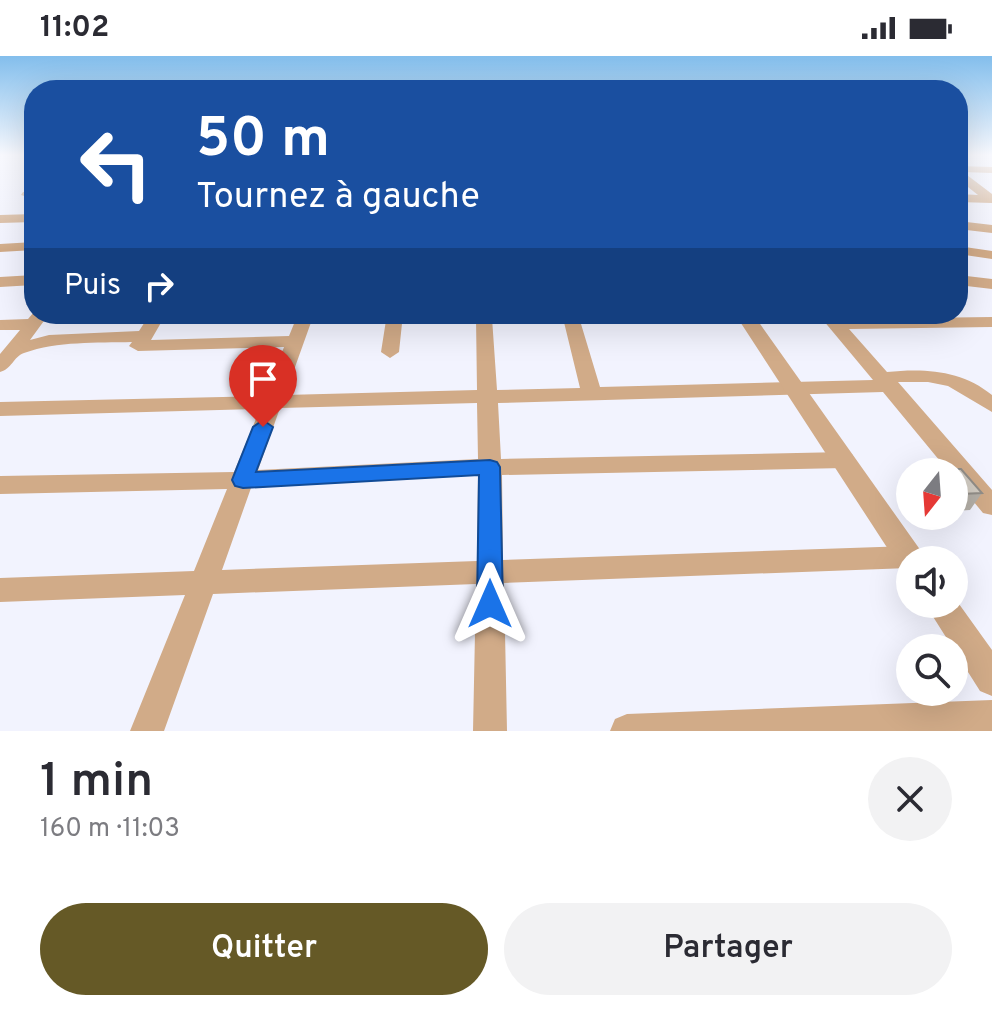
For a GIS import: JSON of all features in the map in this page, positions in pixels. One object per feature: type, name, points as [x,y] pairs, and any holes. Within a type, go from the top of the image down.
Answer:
[{"type":"street","points":[[974,186],[991,199]]},
{"type":"street","points":[[968,198],[991,199]]},
{"type":"street","points":[[0,219],[24,218]]},
{"type":"street","points":[[968,226],[992,229]]},
{"type":"street","points":[[0,248],[24,247]]},
{"type":"street","points":[[968,251],[992,255]]},
{"type":"street","points":[[0,282],[24,281]]},
{"type":"street","points":[[968,281],[992,284]]},
{"type":"street","points":[[0,325],[24,321]]},
{"type":"street","points":[[968,321],[992,322]]},
{"type":"street","points":[[0,366],[33,324]]},
{"type":"street","points":[[151,324],[138,346],[295,341]]},
{"type":"street","points":[[147,731],[302,324]]},
{"type":"street","points":[[390,352],[394,324]]},
{"type":"street","points":[[484,324],[489,394],[490,731]]},
{"type":"street","points":[[573,324],[591,391]]},
{"type":"street","points":[[751,324],[902,546]]},
{"type":"street","points":[[835,324],[990,502]]},
{"type":"street","points":[[14,350],[49,340],[142,336]]},
{"type":"street","points":[[0,409],[793,386],[887,382],[914,374],[968,385],[992,405]]},
{"type":"street","points":[[0,485],[243,480],[490,467],[844,460]]},
{"type":"street","points":[[0,590],[896,558]]},
{"type":"street","points":[[951,618],[992,679]]},
{"type":"street","points":[[627,731],[992,716]]},
{"type":"building","points":[[968,477],[982,493],[968,494]]},
{"type":"route","points":[[263,427],[243,480],[490,467],[490,604]]}]
